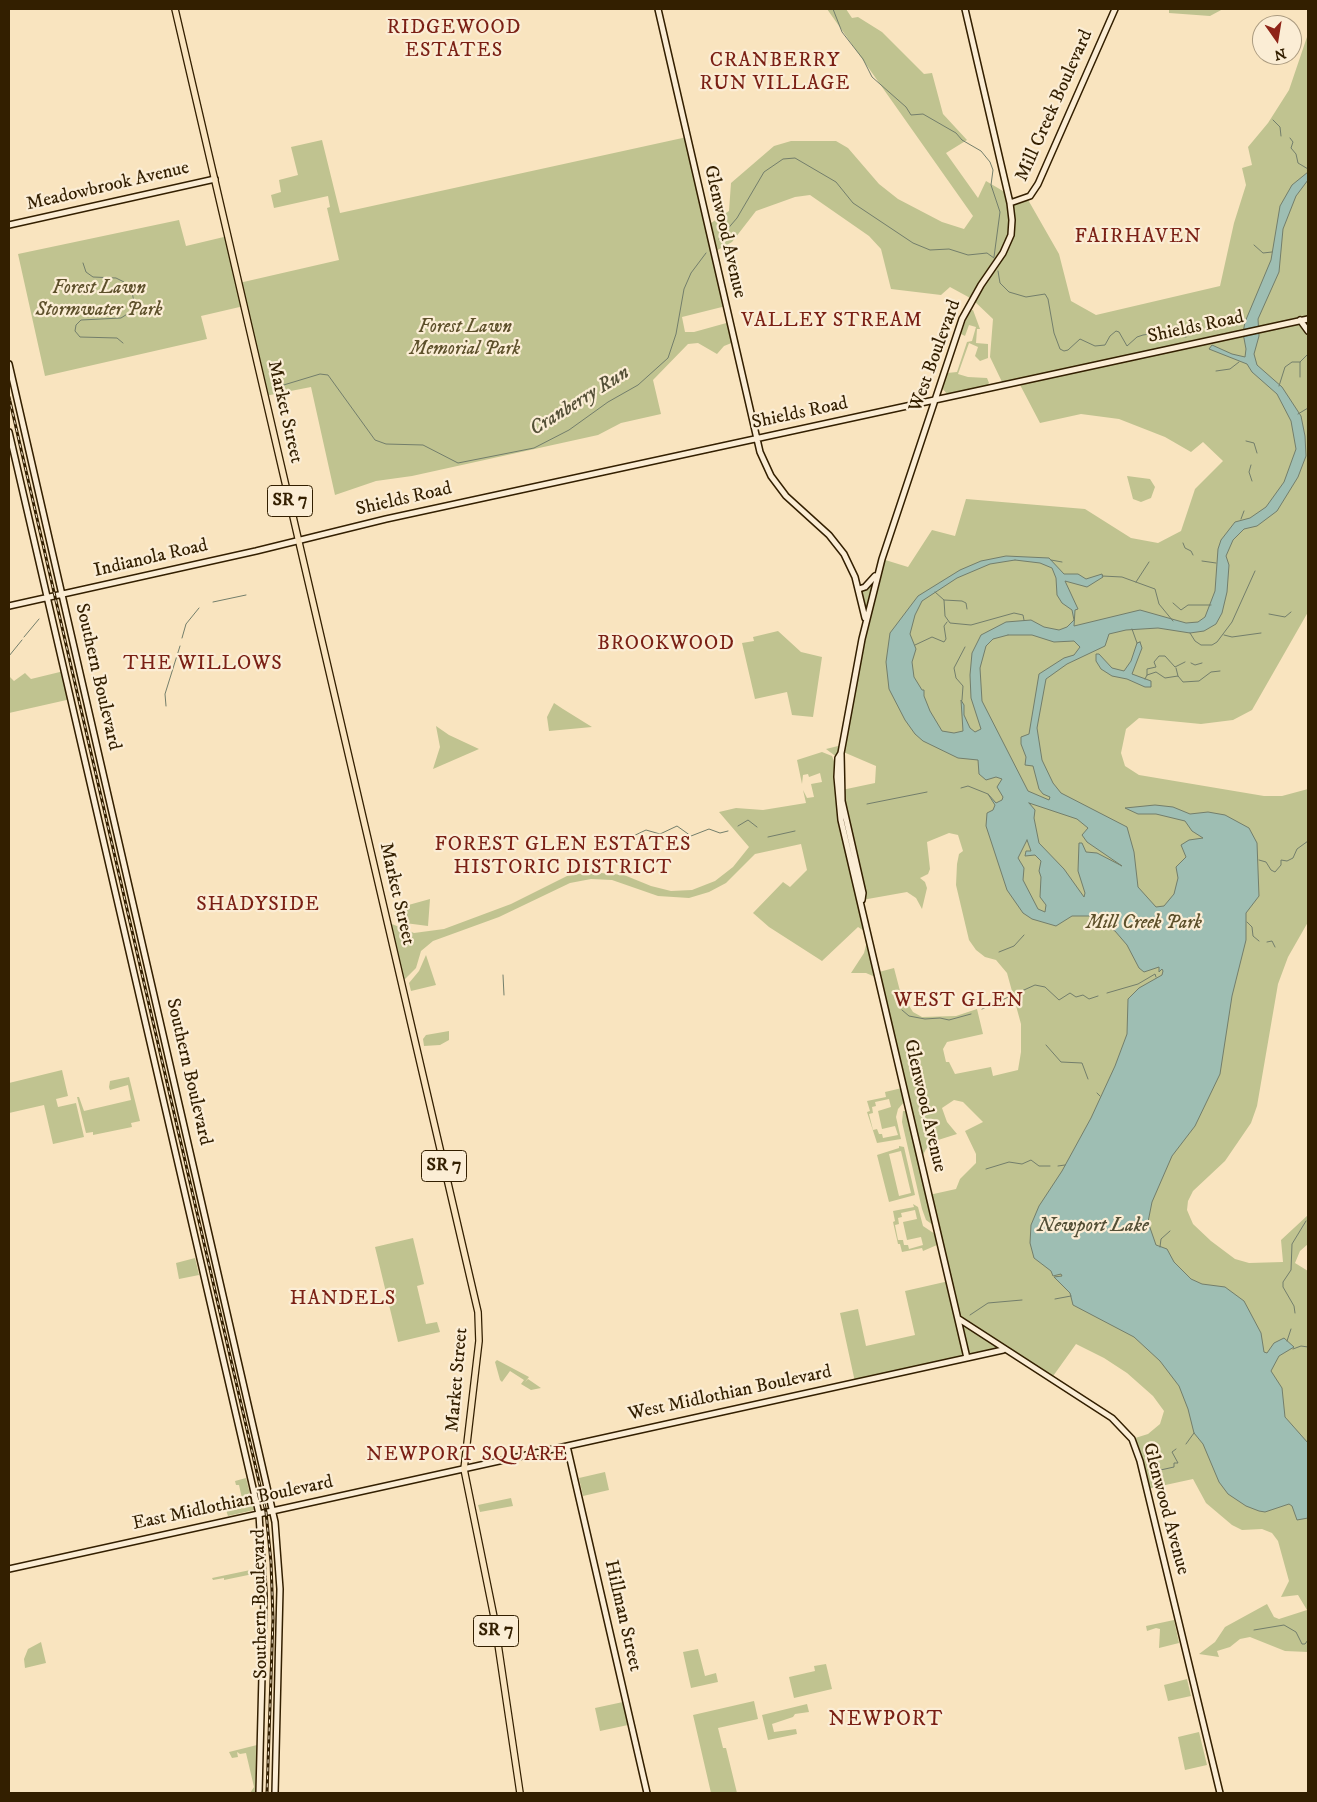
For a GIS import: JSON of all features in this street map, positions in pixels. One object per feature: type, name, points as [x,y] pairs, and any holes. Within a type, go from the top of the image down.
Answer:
[{"type":"main road","name":"Market Street","points":[[175,9],[478,1312],[479,1341],[464,1469],[494,1617],[520,1793]]},
{"type":"street","name":"Glenwood Avenue","points":[[658,9],[756,438],[771,476],[792,502],[836,543],[850,565],[859,589],[866,621],[837,768],[840,801],[967,1358]]},
{"type":"street","name":"West Boulevard","points":[[866,621],[878,571],[934,400],[966,311],[1009,240],[1012,220],[1010,202],[965,9]]},
{"type":"street","name":"Mill Creek Boulevard","points":[[1010,202],[1030,196],[1038,184],[1115,9]]},
{"type":"street","name":"Meadowbrook Avenue","points":[[9,225],[215,179]]},
{"type":"street","name":"Shields Road","points":[[299,541],[386,519],[1308,319]]},
{"type":"street","points":[[1300,320],[1308,331]]},
{"type":"street","name":"Southern Boulevard","points":[[9,364],[165,1038],[277,1535],[280,1590],[275,1793]]},
{"type":"street","name":"Southern Boulevard","points":[[9,432],[259,1514],[264,1596],[259,1793]]},
{"type":"street","name":"Indianola Road","points":[[9,606],[299,541]]},
{"type":"street","name":"West Boulevard","points":[[859,589],[870,583],[878,571]]},
{"type":"street","name":"Glenwood Avenue","points":[[958,1318],[1004,1350],[1112,1418],[1122,1427],[1136,1448],[1220,1793]]},
{"type":"street","name":"West Midlothian Boulevard","points":[[464,1469],[1004,1350]]},
{"type":"street","name":"Hillman Street","points":[[567,1446],[647,1793]]},
{"type":"street","name":"East Midlothian Boulevard","points":[[9,1569],[464,1469]]},
{"type":"green space","points":[[827,9],[846,9],[852,18],[858,17],[882,32],[924,74],[932,73],[943,114],[967,140],[946,153],[978,198],[986,181],[1008,194],[1010,202],[1027,198],[1059,254],[1071,301],[1096,315],[1220,286],[1234,223],[1246,185],[1242,168],[1252,165],[1248,147],[1268,123],[1289,90],[1297,65],[1302,65],[1302,52],[1308,34],[1308,612],[1252,710],[1233,720],[1201,724],[1139,718],[1126,729],[1121,753],[1125,766],[1139,775],[1264,796],[1282,796],[1308,789],[1308,922],[1288,957],[1278,984],[1257,1106],[1251,1123],[1225,1161],[1193,1191],[1188,1201],[1187,1210],[1193,1224],[1211,1241],[1235,1259],[1249,1263],[1283,1262],[1281,1240],[1308,1215],[1308,1244],[1300,1251],[1295,1263],[1308,1271],[1308,1652],[1285,1651],[1250,1637],[1240,1639],[1230,1647],[1217,1651],[1219,1657],[1199,1654],[1215,1642],[1225,1627],[1267,1604],[1274,1617],[1279,1619],[1307,1610],[1298,1595],[1281,1597],[1289,1581],[1278,1541],[1272,1533],[1262,1529],[1242,1530],[1232,1525],[1206,1503],[1193,1479],[1147,1489],[1132,1439],[1148,1434],[1160,1424],[1164,1411],[1153,1396],[1127,1373],[1104,1358],[1076,1344],[1051,1379],[1003,1350],[855,1382],[840,1313],[858,1309],[866,1346],[915,1335],[905,1291],[949,1281],[929,1195],[956,1189],[960,1179],[976,1163],[976,1154],[965,1131],[983,1122],[963,1102],[954,1100],[942,1108],[947,1122],[957,1134],[935,1141],[926,1149],[921,1159],[880,979],[866,973],[851,973],[864,953],[869,934],[858,927],[822,961],[769,927],[753,913],[783,882],[790,887],[807,870],[801,844],[755,854],[726,883],[709,892],[689,898],[658,896],[612,880],[591,879],[570,883],[499,917],[433,941],[421,951],[416,968],[401,983],[387,922],[414,933],[444,929],[511,904],[567,876],[590,872],[624,875],[651,886],[671,891],[692,890],[715,881],[733,867],[749,847],[719,812],[736,808],[763,810],[806,803],[803,790],[807,798],[814,797],[811,784],[822,782],[820,773],[809,777],[808,774],[803,775],[802,784],[797,760],[822,752],[832,756],[835,764],[836,797],[837,791],[875,783],[876,766],[841,751],[838,758],[826,749],[842,745],[866,621],[859,589],[870,583],[878,571],[882,559],[908,567],[932,530],[955,536],[966,499],[1085,509],[1131,538],[1158,543],[1181,531],[1195,489],[1223,461],[1203,442],[1191,452],[1165,437],[1119,419],[1081,414],[1040,423],[1018,381],[1003,384],[990,357],[993,319],[972,299],[950,287],[941,295],[891,289],[881,249],[869,236],[810,195],[795,197],[756,211],[732,242],[714,252],[726,306],[682,317],[685,332],[694,332],[730,322],[734,342],[724,346],[717,354],[698,343],[688,344],[653,380],[661,414],[621,423],[598,435],[412,476],[376,481],[335,495],[311,387],[265,396],[244,306],[201,316],[207,339],[45,376],[18,254],[179,220],[186,246],[228,236],[239,283],[339,260],[327,208],[330,207],[328,196],[274,208],[271,195],[281,192],[279,180],[298,175],[291,147],[322,140],[340,213],[687,137],[708,225],[729,211],[731,183],[774,146],[791,141],[836,141],[848,148],[879,184],[898,199],[942,222],[964,229],[973,216]],"holes":[[[949,833],[958,835],[963,851],[959,854],[956,885],[969,940],[976,950],[985,957],[996,960],[1007,973],[1021,1024],[1021,1052],[1018,1070],[993,1076],[991,1067],[955,1074],[949,1062],[946,1062],[943,1049],[947,1042],[983,1034],[977,1009],[956,1016],[922,1017],[913,1012],[900,991],[894,968],[879,972],[862,900],[907,892],[916,898],[922,909],[927,888],[925,882],[920,878],[928,874],[930,869],[927,842]]]},
{"type":"green space","points":[[1169,9],[1223,9],[1210,16],[1169,13]]},
{"type":"green space","points":[[973,310],[980,329],[977,329],[976,343],[988,344],[988,358],[980,361],[975,356],[978,347],[969,343],[958,374],[968,377],[987,378],[989,383],[987,386],[947,394],[942,388],[947,373],[957,372],[967,342],[972,341],[976,327],[969,325],[965,336],[961,334],[969,311]]},
{"type":"green space","points":[[1127,476],[1150,479],[1155,487],[1151,498],[1141,502],[1133,499]]},
{"type":"green space","points":[[778,631],[801,652],[822,657],[813,717],[792,715],[787,692],[755,699],[742,643],[754,641],[753,637]]},
{"type":"green space","points":[[64,671],[71,699],[9,713],[9,676],[14,681],[25,673],[31,679]]},
{"type":"green space","points":[[554,703],[592,727],[549,731],[547,717]]},
{"type":"green space","points":[[436,726],[449,735],[479,749],[433,769],[440,747]]},
{"type":"green space","points":[[430,899],[428,926],[405,923],[396,915],[394,909]]},
{"type":"green space","points":[[426,955],[436,985],[411,991],[409,983],[419,971]]},
{"type":"green space","points":[[449,1031],[449,1040],[440,1045],[424,1046],[423,1039],[426,1035]]},
{"type":"green space","points":[[62,1070],[68,1096],[56,1099],[58,1107],[76,1103],[84,1137],[53,1144],[44,1105],[9,1113],[9,1083]]},
{"type":"green space","points":[[129,1077],[140,1121],[131,1123],[132,1127],[93,1135],[93,1132],[86,1133],[77,1097],[79,1097],[84,1111],[131,1100],[128,1085],[110,1090],[109,1087],[110,1081]]},
{"type":"green space","points":[[902,1088],[905,1101],[898,1109],[896,1117],[901,1139],[877,1143],[867,1112],[870,1111],[867,1101],[886,1097],[885,1092]],"holes":[[[889,1099],[891,1107],[878,1111],[882,1129],[895,1126],[898,1135],[883,1138],[877,1129],[873,1130],[869,1114],[873,1113],[872,1107],[876,1106],[875,1102]]]},
{"type":"green space","points":[[903,1111],[907,1111],[933,1225],[926,1220],[922,1209],[902,1122]]},
{"type":"green space","points":[[899,1146],[904,1147],[915,1195],[889,1202],[877,1155],[899,1148]],"holes":[[[901,1151],[911,1193],[899,1196],[889,1154]]]},
{"type":"green space","points":[[913,1204],[918,1207],[923,1226],[935,1234],[937,1245],[923,1251],[922,1248],[902,1252],[900,1244],[898,1244],[893,1222],[895,1221],[893,1211],[914,1207]],"holes":[[[915,1210],[917,1219],[903,1222],[907,1240],[921,1237],[923,1245],[909,1249],[908,1245],[904,1245],[903,1240],[898,1240],[895,1225],[899,1224],[898,1218],[902,1217],[901,1213]]]},
{"type":"green space","points":[[413,1238],[424,1284],[417,1286],[426,1324],[437,1322],[440,1332],[398,1342],[375,1247]]},
{"type":"green space","points":[[195,1258],[199,1275],[179,1279],[176,1263]]},
{"type":"green space","points":[[497,1360],[529,1377],[525,1382],[528,1379],[541,1388],[531,1390],[521,1384],[524,1380],[510,1371],[502,1382],[495,1362]]},
{"type":"green space","points":[[605,1472],[609,1490],[583,1496],[579,1478]]},
{"type":"green space","points":[[246,1478],[254,1510],[228,1516],[225,1507],[243,1503],[239,1485],[236,1485],[235,1481]]},
{"type":"green space","points":[[511,1498],[513,1506],[480,1512],[478,1505]]},
{"type":"green space","points":[[260,1568],[261,1588],[257,1589],[253,1574],[224,1580],[224,1578],[213,1580],[212,1578]]},
{"type":"green space","points":[[1174,1620],[1179,1643],[1159,1648],[1160,1629],[1156,1628],[1147,1631],[1146,1626]]},
{"type":"green space","points":[[41,1642],[46,1663],[25,1668],[24,1659],[28,1649]]},
{"type":"green space","points":[[698,1649],[705,1676],[716,1673],[718,1682],[691,1688],[683,1652]]},
{"type":"green space","points":[[826,1664],[832,1689],[794,1698],[789,1677],[815,1671],[814,1666]]},
{"type":"green space","points":[[1187,1679],[1191,1696],[1168,1701],[1164,1685]]},
{"type":"green space","points":[[754,1701],[758,1719],[718,1728],[723,1748],[726,1748],[737,1793],[711,1793],[693,1715]]},
{"type":"green space","points":[[623,1702],[628,1725],[600,1731],[595,1708]]},
{"type":"green space","points":[[807,1704],[809,1712],[795,1714],[793,1717],[772,1724],[774,1732],[796,1729],[797,1734],[768,1740],[762,1715]]},
{"type":"green space","points":[[1199,1732],[1207,1765],[1185,1770],[1178,1737]]},
{"type":"green space","points":[[257,1745],[256,1793],[250,1793],[254,1787],[246,1753],[240,1754],[237,1752],[238,1757],[232,1758],[229,1752]]},
{"type":"water","name":"Newport Lake","points":[[1308,172],[1308,180],[1296,196],[1283,229],[1279,272],[1258,319],[1259,336],[1254,354],[1257,365],[1282,387],[1301,416],[1306,456],[1298,477],[1277,511],[1257,526],[1244,529],[1233,540],[1226,556],[1229,565],[1227,592],[1222,613],[1216,624],[1204,631],[1190,633],[1158,628],[1126,630],[1109,634],[1105,646],[1067,664],[1046,679],[1037,728],[1042,760],[1053,783],[1061,793],[1127,827],[1134,852],[1138,887],[1156,907],[1164,906],[1174,894],[1178,878],[1176,867],[1186,857],[1181,845],[1189,840],[1203,838],[1192,831],[1185,821],[1156,814],[1138,814],[1125,808],[1155,805],[1173,807],[1190,814],[1208,812],[1225,815],[1249,828],[1257,843],[1259,896],[1246,913],[1246,940],[1232,996],[1220,1074],[1195,1126],[1172,1156],[1152,1202],[1148,1222],[1156,1245],[1167,1249],[1174,1262],[1191,1279],[1202,1284],[1225,1287],[1244,1301],[1261,1333],[1264,1352],[1267,1353],[1274,1343],[1284,1338],[1294,1347],[1279,1356],[1271,1371],[1282,1388],[1285,1417],[1308,1443],[1308,1518],[1297,1520],[1292,1506],[1289,1504],[1265,1512],[1246,1506],[1228,1494],[1219,1482],[1203,1444],[1194,1433],[1188,1409],[1179,1386],[1160,1361],[1134,1337],[1073,1305],[1070,1293],[1054,1277],[1062,1276],[1061,1274],[1053,1276],[1051,1271],[1034,1258],[1030,1243],[1031,1225],[1039,1206],[1062,1171],[1091,1118],[1115,1066],[1127,1034],[1128,999],[1139,988],[1162,975],[1163,971],[1162,969],[1159,972],[1159,967],[1144,972],[1139,968],[1127,945],[1115,931],[1090,916],[1072,916],[1056,926],[1032,919],[1023,913],[1007,890],[986,826],[987,813],[993,810],[995,805],[988,794],[996,803],[1002,800],[1003,797],[997,787],[1002,779],[996,777],[986,780],[979,774],[978,760],[958,758],[923,741],[915,734],[905,720],[889,689],[886,662],[890,633],[918,596],[960,570],[981,561],[1006,556],[1049,558],[1064,574],[1078,574],[1086,579],[1102,574],[1103,577],[1087,587],[1065,581],[1078,609],[1075,610],[1074,626],[1140,610],[1186,623],[1198,622],[1205,617],[1215,591],[1218,549],[1221,540],[1235,522],[1250,518],[1266,507],[1284,482],[1296,449],[1291,421],[1277,394],[1252,372],[1247,364],[1209,349],[1212,345],[1232,354],[1245,357],[1246,349],[1243,333],[1245,322],[1271,260],[1280,206],[1292,185]],"holes":[[[1015,560],[1040,563],[1052,568],[1056,578],[1057,595],[1062,603],[1072,610],[1074,620],[1067,627],[1059,630],[1044,627],[1031,620],[1006,622],[981,635],[972,653],[970,675],[971,698],[981,729],[975,732],[970,728],[964,715],[964,705],[961,700],[963,731],[954,733],[942,731],[930,711],[924,696],[924,690],[922,690],[914,677],[912,662],[916,649],[910,634],[915,615],[922,601],[957,578],[990,564]],[[1008,635],[1032,635],[1054,642],[1074,641],[1080,647],[1074,655],[1064,658],[1039,674],[1029,734],[1021,737],[1021,744],[1026,757],[1025,765],[1033,766],[1039,789],[1043,794],[1050,797],[1049,800],[1028,791],[982,701],[980,668],[986,646],[993,639]],[[1029,803],[1077,819],[1088,828],[1082,835],[1087,842],[1122,866],[1097,853],[1086,852],[1082,843],[1079,843],[1078,871],[1085,893],[1084,897],[1064,869],[1039,843],[1034,818],[1035,810]],[[1027,840],[1031,851],[1026,851],[1025,856],[1035,855],[1041,861],[1039,871],[1041,877],[1040,897],[1046,905],[1045,912],[1038,909],[1023,880],[1024,868],[1018,858]]]},
{"type":"water","points":[[1140,642],[1142,648],[1132,674],[1151,681],[1151,687],[1145,687],[1127,679],[1112,676],[1101,669],[1096,661],[1096,654],[1099,654],[1112,668],[1124,671],[1131,661],[1137,643]]},
{"type":"waterway","points":[[833,9],[842,32],[863,59],[872,77],[906,107],[911,115],[923,114],[956,133],[962,140],[981,151],[990,162],[993,170],[991,185],[1000,212],[994,257]]},
{"type":"waterway","points":[[1273,120],[1280,127],[1281,136]]},
{"type":"waterway","points":[[1290,138],[1293,142],[1291,148],[1296,154],[1298,163],[1308,169]]},
{"type":"waterway","name":"Cranberry Run","points":[[719,239],[737,218],[764,172],[783,159],[795,158],[836,182],[853,203],[913,243],[930,250],[949,249],[968,255],[987,253],[994,258]]},
{"type":"waterway","points":[[1254,245],[1263,253],[1272,252]]},
{"type":"waterway","name":"Cranberry Run","points":[[277,387],[320,374],[328,375],[375,440],[386,444],[423,445],[458,463],[534,448],[569,430],[608,402],[638,385],[668,358],[676,334],[684,289],[691,273],[706,253]]},
{"type":"waterway","name":"Cranberry Run","points":[[83,263],[86,272],[93,277],[116,278],[124,282],[132,292],[134,302],[132,311],[121,318],[81,320],[76,325],[75,331],[80,337],[117,338],[123,343]]},
{"type":"waterway","name":"Cranberry Run","points":[[998,271],[1000,283],[1009,292],[1026,297],[1045,294],[1048,299],[1054,333],[1060,349],[1064,351],[1068,350],[1080,339],[1095,346],[1105,345],[1110,336],[1116,331],[1119,332],[1127,346],[1137,337],[1143,335],[1164,332],[1186,337]]},
{"type":"waterway","points":[[1300,377],[1300,362],[1308,354]]},
{"type":"waterway","points":[[1216,371],[1230,369],[1239,362]]},
{"type":"waterway","points":[[1279,386],[1285,367],[1292,362],[1300,362]]},
{"type":"waterway","points":[[1298,414],[1308,408]]},
{"type":"waterway","points":[[1246,441],[1254,443],[1257,453]]},
{"type":"waterway","points":[[1251,465],[1249,472],[1252,481]]},
{"type":"waterway","points":[[1241,519],[1244,511]]},
{"type":"waterway","points":[[1183,543],[1185,548],[1191,551],[1193,555]]},
{"type":"waterway","points":[[1051,560],[1062,562]]},
{"type":"waterway","points":[[1202,561],[1216,563]]},
{"type":"waterway","points":[[1136,582],[1149,562]]},
{"type":"waterway","points":[[1190,633],[1195,641],[1201,645],[1212,645],[1217,642],[1232,622],[1255,571]]},
{"type":"waterway","points":[[1102,576],[1122,577],[1155,589],[1159,604],[1173,621]]},
{"type":"waterway","points":[[935,592],[944,600],[945,616],[950,623],[971,625],[1014,613],[1023,615],[1024,620]]},
{"type":"waterway","points":[[213,602],[246,595]]},
{"type":"waterway","points":[[944,600],[962,601],[966,603],[967,609]]},
{"type":"waterway","points":[[1173,603],[1181,610],[1188,605],[1211,605]]},
{"type":"waterway","points":[[182,638],[186,624],[199,608]]},
{"type":"waterway","points":[[1269,614],[1285,617],[1291,612]]},
{"type":"waterway","points":[[24,637],[39,619]]},
{"type":"waterway","points":[[915,645],[932,637],[944,642],[946,639],[944,626],[947,622]]},
{"type":"waterway","points":[[1132,629],[1137,643]]},
{"type":"waterway","points":[[1224,635],[1232,637],[1261,633]]},
{"type":"waterway","points":[[9,656],[22,640]]},
{"type":"waterway","points":[[166,706],[165,694],[180,646]]},
{"type":"waterway","points":[[962,700],[963,686],[956,678],[954,668],[965,647]]},
{"type":"waterway","points":[[1147,675],[1147,669],[1156,667],[1154,662],[1159,656],[1165,656],[1175,667],[1185,662]]},
{"type":"waterway","points":[[1191,663],[1195,665],[1202,663]]},
{"type":"waterway","points":[[1176,668],[1178,676]]},
{"type":"waterway","points":[[1145,679],[1147,675],[1156,672],[1165,678],[1178,676],[1183,682],[1199,681],[1211,672],[1220,671]]},
{"type":"waterway","points":[[961,788],[968,786],[988,794]]},
{"type":"waterway","points":[[867,804],[927,792]]},
{"type":"waterway","points":[[738,826],[748,820],[757,827]]},
{"type":"waterway","points":[[616,839],[629,838],[646,830],[660,834],[677,826],[691,836],[709,829],[720,833],[728,831]]},
{"type":"waterway","points":[[768,837],[795,831]]},
{"type":"waterway","points":[[1259,860],[1266,862],[1271,870],[1275,872],[1281,865],[1281,860],[1287,861],[1293,858],[1297,849],[1308,841]]},
{"type":"waterway","points":[[1247,922],[1252,927],[1253,936],[1259,941]]},
{"type":"waterway","points":[[999,952],[1014,946],[1024,935]]},
{"type":"waterway","points":[[1267,942],[1272,941],[1275,947]]},
{"type":"waterway","points":[[1107,993],[1138,984],[1155,974],[1156,977]]},
{"type":"waterway","points":[[503,975],[504,995]]},
{"type":"waterway","points":[[982,1009],[1035,985],[1045,987],[1059,1000],[1070,993],[1076,997],[1083,995],[1089,999],[1098,996]]},
{"type":"waterway","points":[[902,1010],[909,1016],[925,1019],[940,1018],[949,1020],[971,1014]]},
{"type":"waterway","points":[[1046,1045],[1061,1062],[1082,1063],[1088,1079]]},
{"type":"waterway","points":[[1097,1093],[1100,1096]]},
{"type":"waterway","points":[[986,1169],[1009,1162],[1022,1164],[1031,1160],[1039,1166],[1050,1166]]},
{"type":"waterway","points":[[1058,1166],[1065,1165]]},
{"type":"waterway","points":[[1295,1313],[1294,1306],[1283,1287],[1283,1282],[1291,1270],[1292,1244],[1306,1221]]},
{"type":"waterway","points":[[1160,1247],[1161,1239],[1170,1231]]},
{"type":"waterway","points":[[1055,1299],[1071,1296]]},
{"type":"waterway","points":[[970,1315],[988,1303],[1022,1300]]},
{"type":"waterway","points":[[1287,1341],[1291,1329]]},
{"type":"waterway","points":[[1293,1349],[1301,1346],[1308,1347]]},
{"type":"waterway","points":[[1186,1444],[1194,1433]]},
{"type":"waterway","points":[[1156,1471],[1174,1467],[1174,1463],[1178,1463],[1172,1452],[1176,1449]]},
{"type":"waterway","points":[[1254,1630],[1284,1625],[1296,1632],[1302,1644],[1305,1644],[1308,1640]]},
{"type":"railway","points":[[9,397],[266,1512],[271,1562],[273,1619],[267,1793]]},
{"type":"district","name":"RIDGEWOOD ESTATES","points":[[454,40]]},
{"type":"district","name":"CRANBERRY RUN VILLAGE","points":[[775,74]]},
{"type":"district","name":"FAIRHAVEN","points":[[1138,238]]},
{"type":"district","name":"VALLEY STREAM","points":[[832,322]]},
{"type":"district","name":"BROOKWOOD","points":[[666,645]]},
{"type":"district","name":"THE WILLOWS","points":[[203,665]]},
{"type":"district","name":"FOREST GLEN ESTATES HISTORIC DISTRICT","points":[[563,858]]},
{"type":"district","name":"SHADYSIDE","points":[[258,906]]},
{"type":"district","name":"WEST GLEN","points":[[959,1002]]},
{"type":"district","name":"HANDELS","points":[[343,1300]]},
{"type":"district","name":"NEWPORT SQUARE","points":[[467,1456]]},
{"type":"district","name":"NEWPORT","points":[[886,1721]]},
{"type":"park label","name":"Forest Lawn Stormwater Park","points":[[99,300]]},
{"type":"park label","name":"Forest Lawn Memorial Park","points":[[465,339]]},
{"type":"park label","name":"Mill Creek Park","points":[[1144,924]]}]
